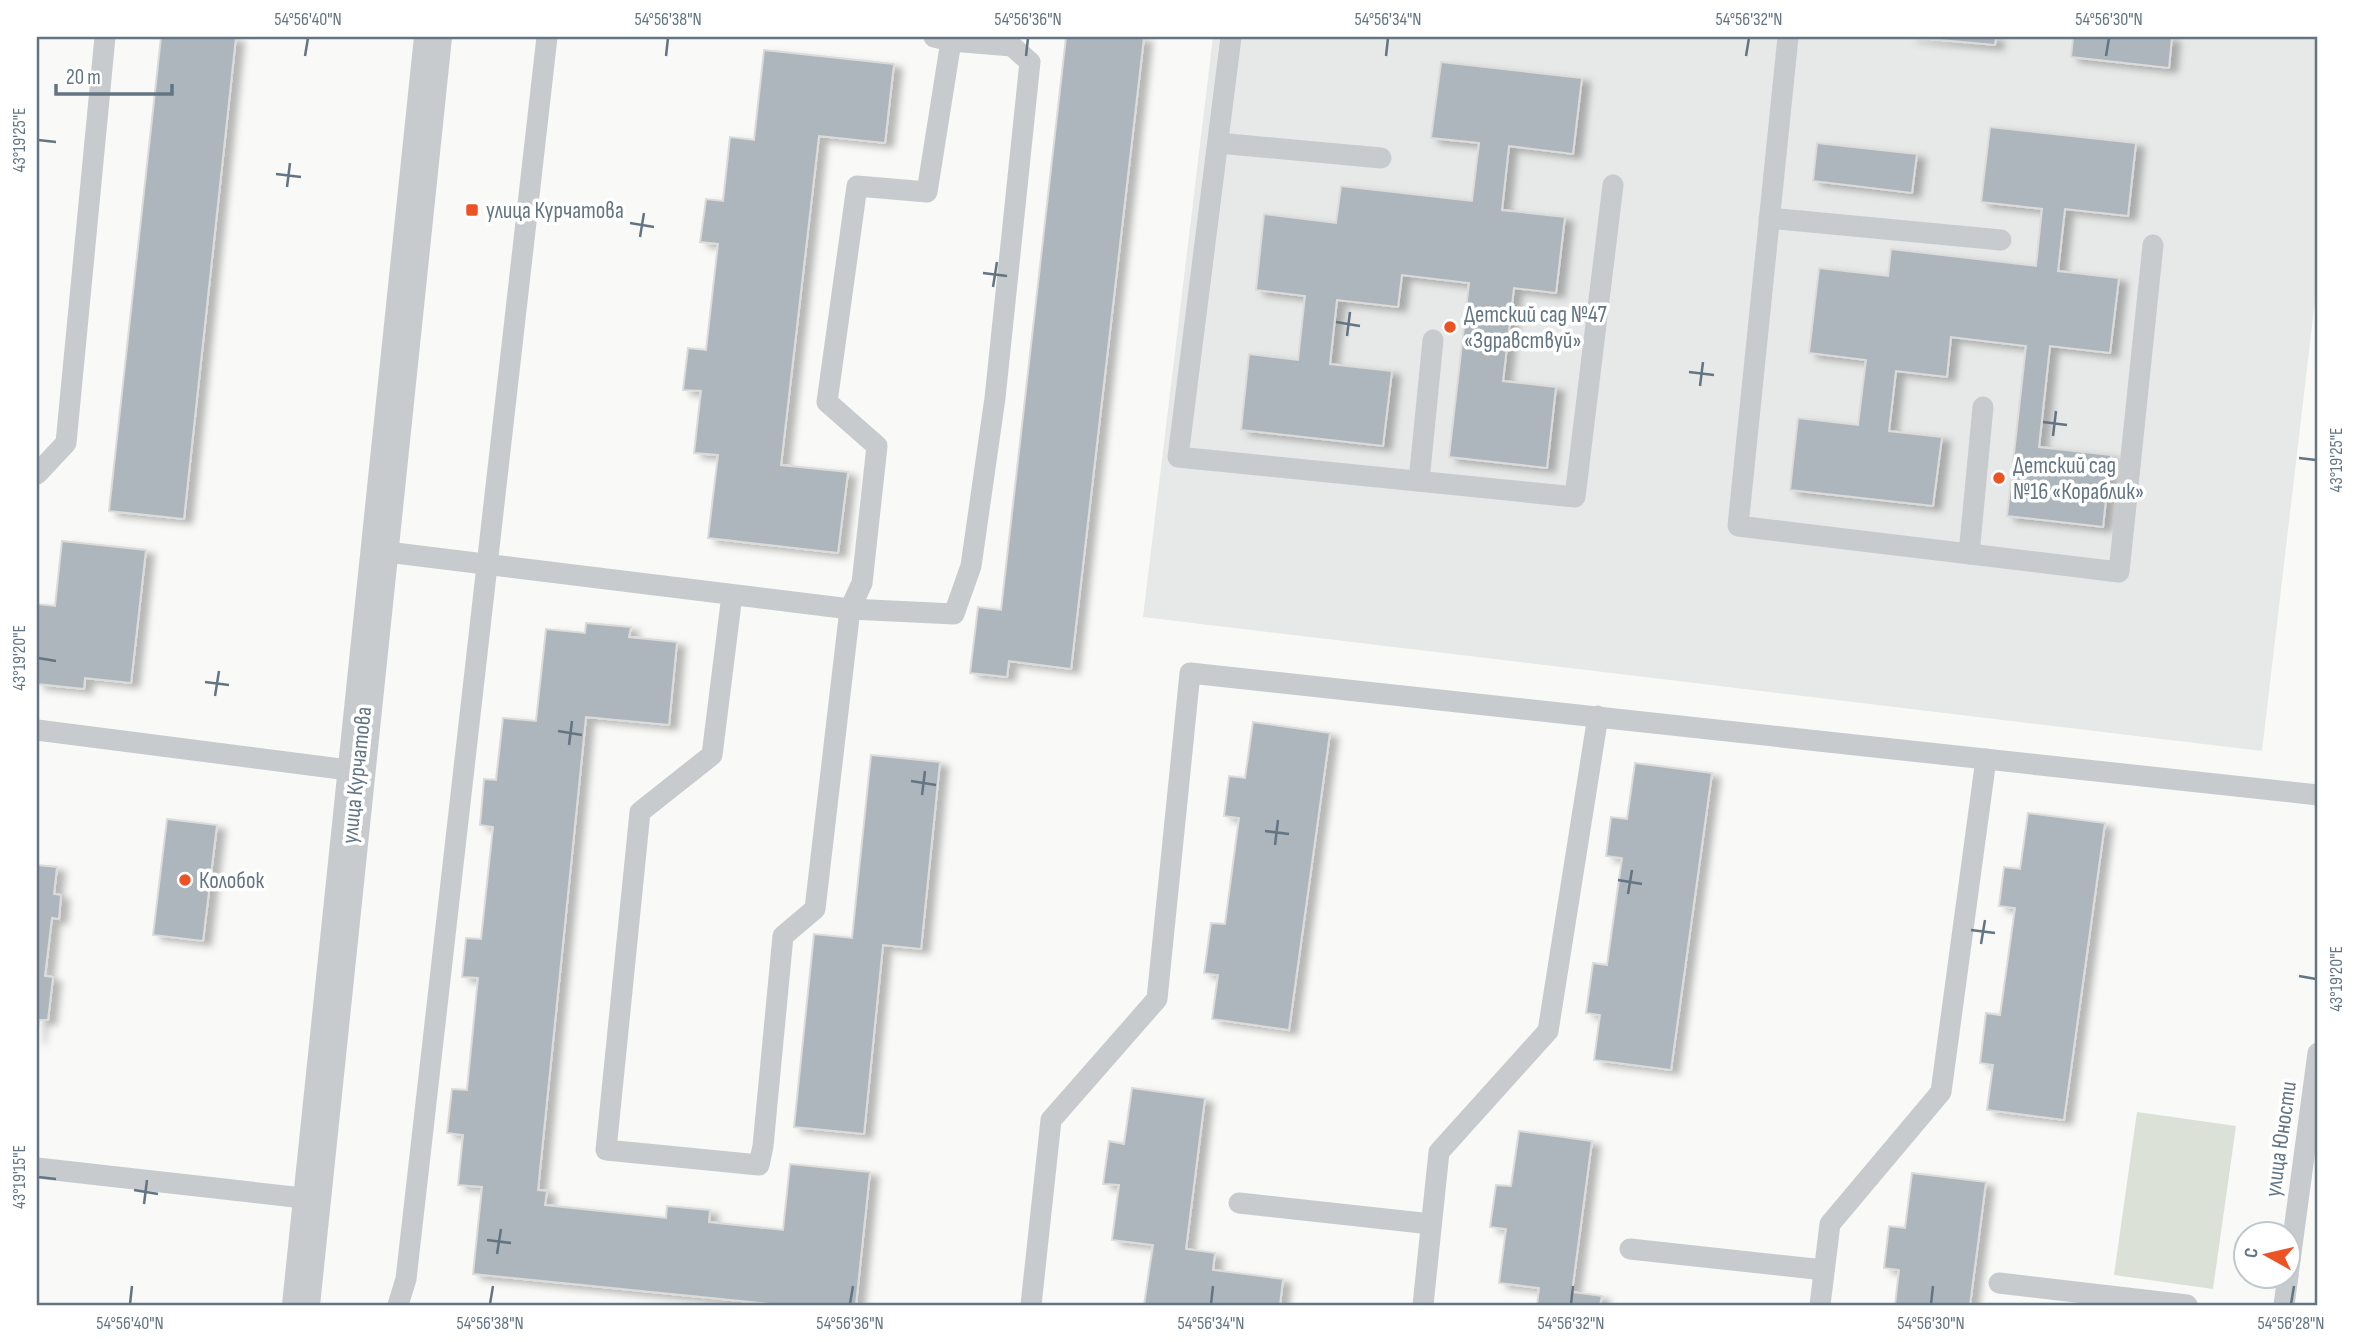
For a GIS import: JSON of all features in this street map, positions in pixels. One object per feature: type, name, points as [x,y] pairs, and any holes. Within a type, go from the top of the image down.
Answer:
[{"type":"street","name":"улица Курчатова","points":[[301,1305],[433,37]]},
{"type":"lane","points":[[37,474],[66,443],[105,37]]},
{"type":"lane","points":[[397,1305],[406,1279],[547,37]]},
{"type":"lane","points":[[1231,37],[1178,457],[1575,497],[1613,184]]},
{"type":"lane","points":[[1788,37],[1738,526],[2119,572],[2153,245]]},
{"type":"lane","points":[[379,551],[850,609],[954,614],[971,566],[995,398],[1030,62],[1013,46],[942,39],[927,192],[857,186],[827,402],[877,446],[862,583],[850,609],[815,909],[783,936],[759,1165],[606,1150],[640,812],[712,755],[732,595]]},
{"type":"lane","points":[[1218,144],[1381,158]]},
{"type":"lane","points":[[1769,218],[2001,240]]},
{"type":"lane","points":[[1419,481],[1433,340]]},
{"type":"lane","points":[[1969,554],[1983,407]]},
{"type":"lane","points":[[1031,1305],[1052,1120],[1157,999],[1190,673],[2318,795]]},
{"type":"lane","points":[[1423,1305],[1438,1152],[1548,1031],[1598,716]]},
{"type":"lane","points":[[37,730],[356,771]]},
{"type":"lane","points":[[1820,1305],[1831,1221],[1941,1092],[1986,759]]},
{"type":"lane","name":"улица Юности","points":[[2295,1220],[2318,1053]]},
{"type":"lane","points":[[37,1168],[312,1199]]},
{"type":"lane","points":[[1239,1203],[1431,1224]]},
{"type":"lane","points":[[1630,1249],[1824,1270]]},
{"type":"lane","points":[[1999,1283],[2187,1305]]},
{"type":"shaded area","points":[[1213,37],[2318,37],[2318,275],[2262,751],[1143,617]]},
{"type":"shaded area","points":[[2137,1112],[2236,1126],[2213,1289],[2114,1275]]},
{"type":"building","points":[[161,37],[236,37],[184,519],[109,511]]},
{"type":"building","points":[[1066,37],[1144,37],[1071,669],[1009,661],[1007,677],[970,673],[978,607],[1001,610]]},
{"type":"building","points":[[1908,37],[1996,37],[1995,45]]},
{"type":"building","points":[[2073,37],[2172,37],[2169,68],[2071,57]]},
{"type":"building","points":[[764,50],[894,64],[885,143],[819,136],[781,465],[848,472],[838,553],[708,538],[718,455],[694,453],[701,391],[683,390],[688,348],[706,350],[718,244],[700,242],[706,199],[723,201],[730,137],[754,140]]},
{"type":"building","points":[[1441,62],[1582,78],[1573,154],[1509,146],[1502,210],[1565,217],[1556,293],[1514,288],[1503,381],[1556,387],[1547,468],[1449,457],[1469,283],[1402,275],[1398,307],[1337,300],[1330,364],[1392,371],[1383,446],[1241,430],[1249,354],[1298,360],[1305,296],[1256,290],[1264,214],[1336,223],[1341,186],[1472,201],[1479,143],[1431,138]]},
{"type":"building","points":[[1990,127],[2136,143],[2128,216],[2065,209],[2058,271],[2119,278],[2110,353],[2050,346],[2039,447],[2111,455],[2103,527],[2007,516],[2026,346],[1951,337],[1947,377],[1896,371],[1889,431],[1942,437],[1933,506],[1790,490],[1798,418],[1858,425],[1866,360],[1809,353],[1819,268],[1888,276],[1891,249],[2036,266],[2042,209],[1981,202]]},
{"type":"building","points":[[1817,143],[1917,154],[1912,193],[1813,181]]},
{"type":"building","points":[[62,541],[146,550],[131,683],[85,678],[84,689],[37,684],[37,604],[55,606]]},
{"type":"building","points":[[586,623],[631,627],[629,637],[677,642],[669,725],[586,717],[538,1190],[547,1191],[545,1205],[666,1218],[667,1206],[710,1210],[709,1222],[783,1230],[790,1164],[870,1172],[856,1305],[780,1305],[473,1274],[482,1187],[458,1185],[463,1135],[447,1133],[452,1089],[467,1090],[478,978],[462,977],[466,938],[481,939],[493,827],[480,825],[484,779],[496,780],[503,718],[536,721],[546,629],[585,633]]},
{"type":"building","points":[[1253,722],[1330,733],[1289,1030],[1212,1019],[1218,975],[1204,973],[1211,923],[1225,924],[1239,818],[1224,816],[1229,776],[1245,778]]},
{"type":"building","points":[[871,755],[940,762],[921,949],[883,945],[864,1134],[794,1127],[814,934],[852,938]]},
{"type":"building","points":[[1635,763],[1712,773],[1671,1070],[1594,1060],[1600,1015],[1586,1013],[1593,963],[1607,965],[1622,858],[1606,856],[1611,817],[1627,819]]},
{"type":"building","points":[[2028,813],[2105,823],[2064,1120],[1987,1110],[1993,1065],[1980,1063],[1986,1013],[2000,1015],[2015,908],[1999,906],[2004,867],[2020,869]]},
{"type":"building","name":"Колобок","points":[[167,819],[217,825],[203,941],[153,935]]},
{"type":"building","points":[[37,865],[57,867],[54,894],[61,895],[59,919],[52,918],[45,976],[53,977],[48,1020],[39,1020],[37,1041]]},
{"type":"building","points":[[1132,1088],[1205,1098],[1186,1249],[1215,1253],[1213,1270],[1283,1279],[1280,1305],[1144,1305],[1153,1245],[1112,1240],[1119,1185],[1103,1184],[1109,1141],[1124,1144]]},
{"type":"building","points":[[1519,1131],[1592,1141],[1572,1292],[1602,1296],[1600,1305],[1537,1305],[1539,1288],[1499,1283],[1506,1229],[1490,1227],[1496,1185],[1511,1186]]},
{"type":"building","points":[[1912,1173],[1986,1182],[1970,1305],[1895,1305],[1899,1270],[1884,1268],[1889,1226],[1905,1228]]},
{"type":"place","name":"улица Курчатова","points":[[472,210]]},
{"type":"place","name":"Детский сад №47 «Здравствуй»","points":[[1450,327]]},
{"type":"place","name":"Детский сад №16 «Кораблик»","points":[[1999,478]]},
{"type":"place","name":"Колобок","points":[[185,880]]}]
